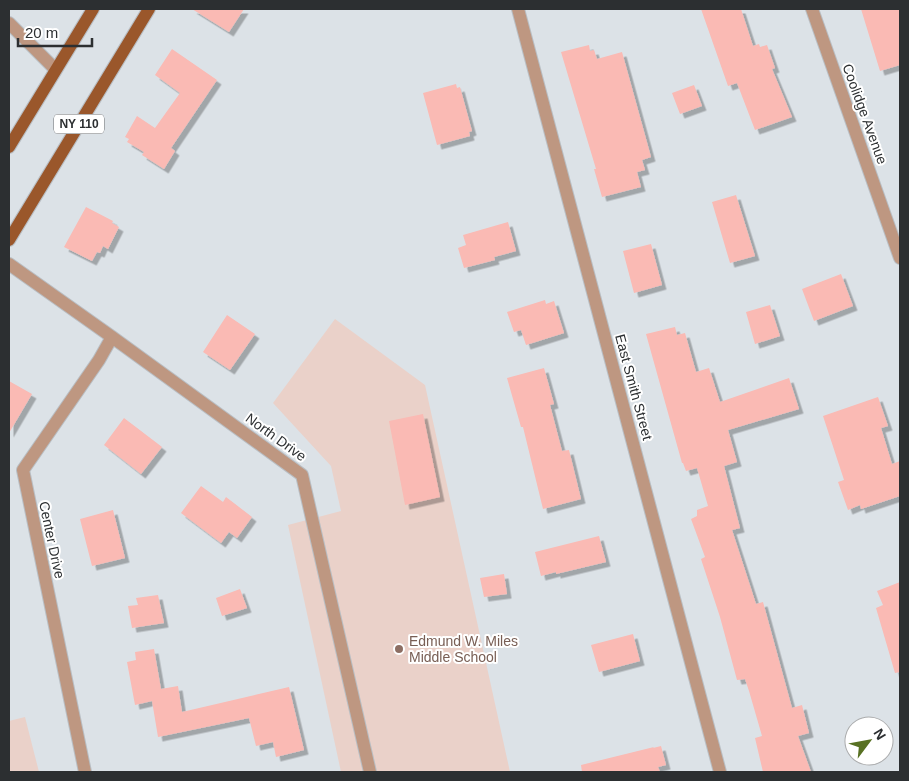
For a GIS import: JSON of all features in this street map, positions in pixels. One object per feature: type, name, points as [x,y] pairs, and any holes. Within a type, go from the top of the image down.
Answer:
[{"type":"main road","points":[[9,147],[93,9]]},
{"type":"main road","name":"NY 110","points":[[9,240],[149,9]]},
{"type":"street","name":"East Smith Street","points":[[518,9],[720,772]]},
{"type":"street","name":"Coolidge Avenue","points":[[812,9],[900,258]]},
{"type":"street","points":[[9,23],[55,69]]},
{"type":"street","name":"North Drive","points":[[9,264],[302,475],[370,772]]},
{"type":"street","name":"Center Drive","points":[[85,772],[23,470],[99,360],[112,337]]},
{"type":"shaded area","name":"Edmund W. Miles Middle School","points":[[335,319],[425,385],[510,772],[341,772],[288,525],[341,511],[331,466],[273,403]]},
{"type":"shaded area","points":[[25,717],[39,772],[9,772],[9,721]]},
{"type":"building","points":[[192,9],[244,9],[229,32]]},
{"type":"building","points":[[701,9],[741,9],[753,46],[759,44],[760,47],[767,45],[775,68],[772,69],[792,117],[755,130],[737,83],[728,86]]},
{"type":"building","points":[[861,9],[900,9],[900,65],[880,71]]},
{"type":"building","points":[[589,45],[590,51],[594,50],[597,59],[622,52],[651,157],[642,160],[645,170],[637,172],[641,187],[602,197],[594,169],[596,169],[561,52]]},
{"type":"building","points":[[172,49],[217,80],[171,148],[175,151],[164,169],[142,155],[144,152],[127,142],[129,139],[125,137],[137,116],[155,128],[180,93],[155,75]]},
{"type":"building","points":[[456,84],[457,88],[460,87],[472,131],[469,132],[470,136],[437,145],[423,93]]},
{"type":"building","points":[[694,85],[702,106],[680,114],[672,93]]},
{"type":"building","points":[[736,195],[755,256],[730,263],[712,202]]},
{"type":"building","points":[[86,207],[113,221],[112,223],[119,227],[108,249],[103,246],[100,253],[97,252],[92,261],[64,247]]},
{"type":"building","points":[[508,222],[516,251],[494,257],[495,260],[464,268],[458,248],[466,245],[463,235]]},
{"type":"building","points":[[651,244],[662,285],[634,293],[623,251]]},
{"type":"building","points":[[841,274],[853,306],[814,321],[802,289]]},
{"type":"building","points":[[545,300],[546,304],[554,301],[564,333],[526,345],[521,330],[514,332],[507,312]]},
{"type":"building","points":[[770,305],[780,336],[755,344],[746,312]]},
{"type":"building","points":[[227,315],[255,334],[230,370],[203,352]]},
{"type":"building","points":[[675,327],[677,335],[685,333],[696,372],[709,368],[720,402],[789,378],[799,409],[728,430],[737,462],[724,466],[740,528],[732,530],[756,604],[763,602],[792,708],[802,705],[809,733],[798,736],[811,772],[763,772],[755,738],[762,736],[745,679],[737,680],[720,617],[701,559],[705,557],[691,519],[697,516],[697,510],[708,506],[697,468],[686,471],[682,463],[646,334]]},
{"type":"building","points":[[544,368],[554,404],[550,405],[562,451],[569,450],[581,499],[543,509],[523,427],[521,427],[507,378]]},
{"type":"building","points":[[9,381],[32,394],[9,433]]},
{"type":"building","points":[[878,397],[888,426],[881,428],[892,464],[900,461],[900,496],[861,509],[860,505],[848,510],[838,482],[844,480],[823,416]]},
{"type":"building","points":[[423,414],[440,497],[405,505],[389,421]]},
{"type":"building","points":[[124,418],[162,447],[141,474],[104,445]]},
{"type":"building","points":[[201,486],[223,502],[226,497],[252,517],[237,538],[229,532],[221,543],[181,513]]},
{"type":"building","points":[[113,510],[125,558],[92,566],[80,519]]},
{"type":"building","points":[[599,536],[606,562],[541,576],[535,552]]},
{"type":"building","points":[[504,574],[507,594],[484,597],[480,578]]},
{"type":"building","points":[[900,582],[900,672],[895,673],[876,608],[883,605],[877,591]]},
{"type":"building","points":[[240,589],[247,608],[222,616],[216,598]]},
{"type":"building","points":[[158,595],[164,623],[132,628],[128,606],[138,605],[136,598]]},
{"type":"building","points":[[633,634],[640,661],[599,672],[591,645]]},
{"type":"building","points":[[154,649],[161,689],[178,686],[182,712],[289,687],[304,750],[276,757],[273,742],[256,746],[249,718],[158,737],[152,701],[135,705],[127,662],[136,660],[135,652]]},
{"type":"building","points":[[661,746],[666,765],[658,767],[660,772],[582,772],[581,765]]},
{"type":"place","name":"Edmund W. Miles Middle School","points":[[399,649]]}]
